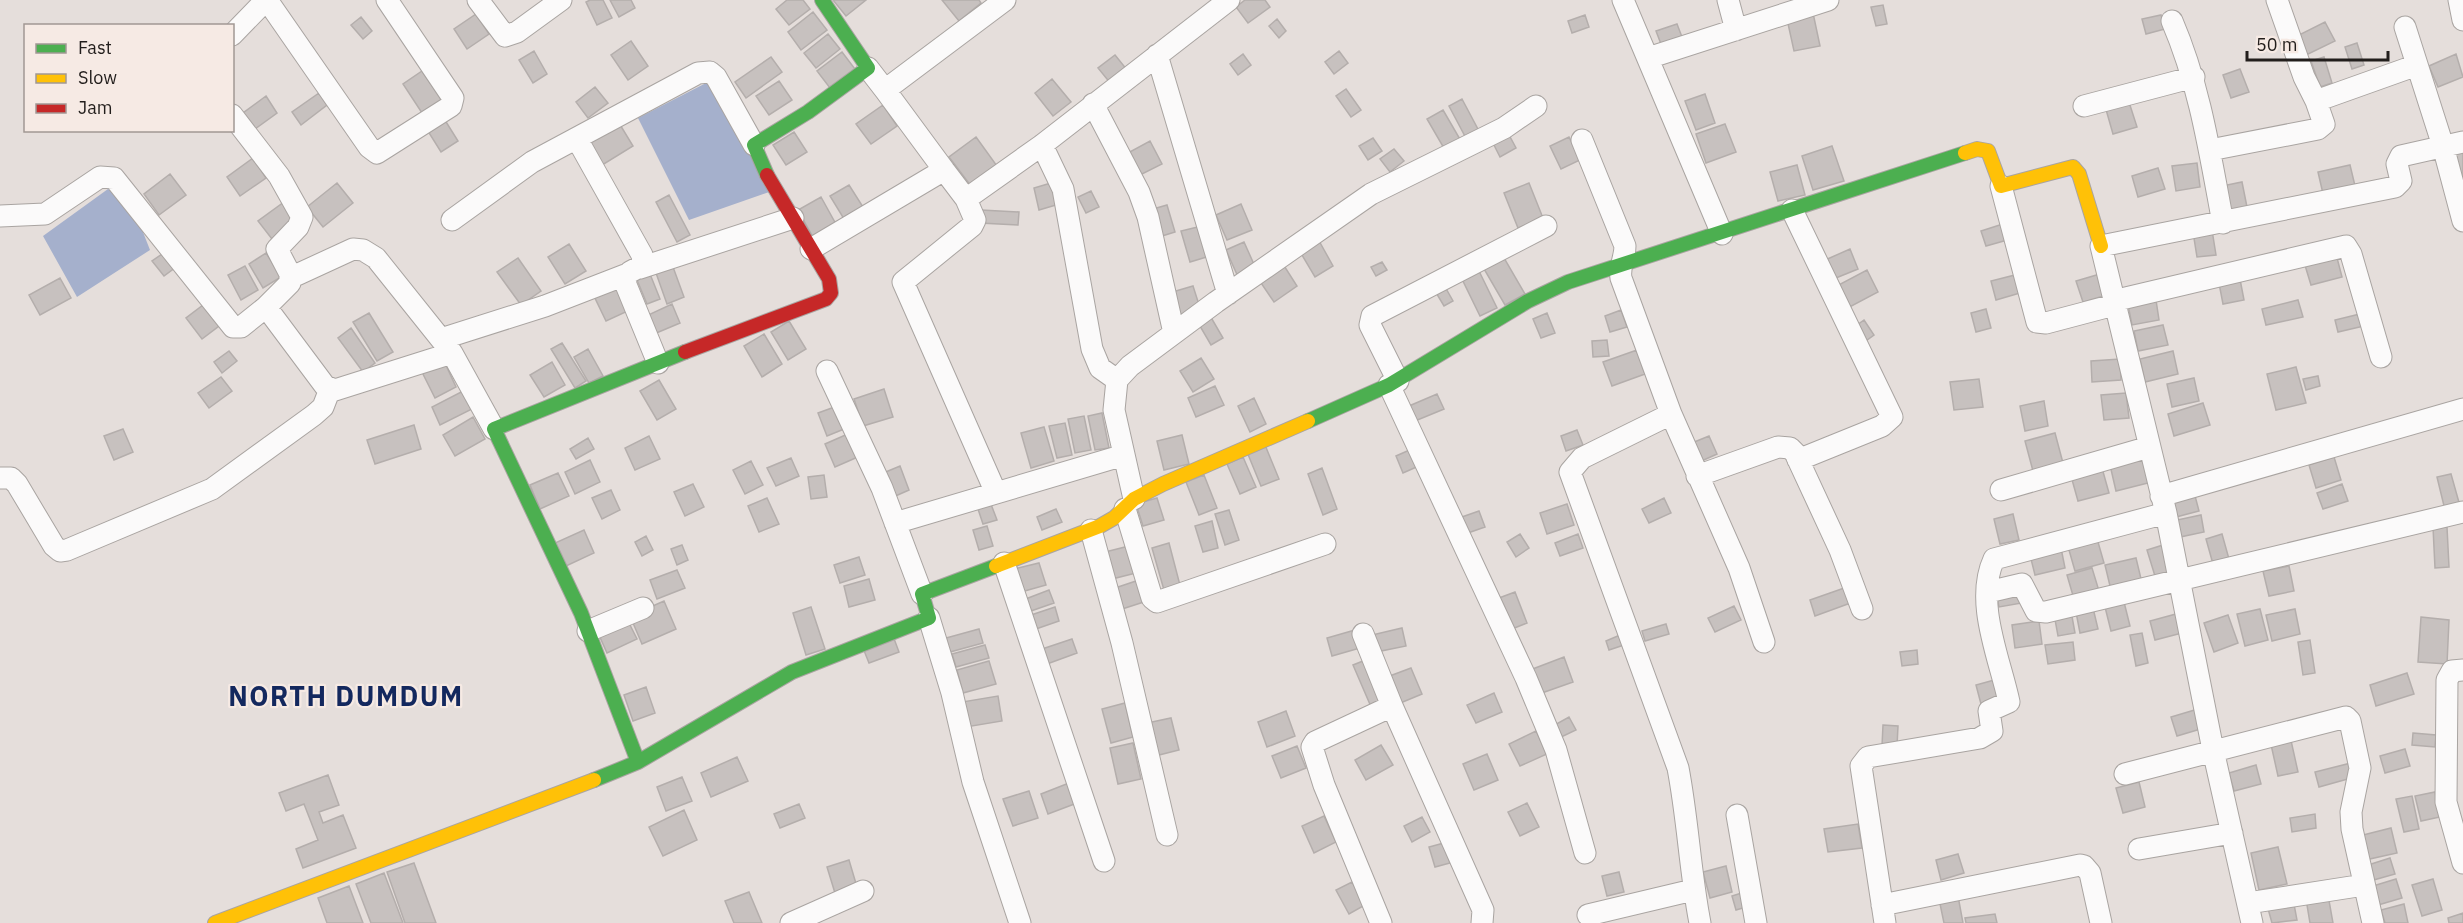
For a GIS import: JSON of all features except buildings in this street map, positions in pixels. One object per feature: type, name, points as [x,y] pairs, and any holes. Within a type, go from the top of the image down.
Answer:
[{"type":"street","points":[[234,33],[266,0],[369,147],[377,153],[451,106],[453,98],[387,0]]},
{"type":"street","points":[[478,0],[505,36],[517,32],[561,0]]},
{"type":"street","points":[[822,0],[868,68],[966,200],[975,220],[972,226],[903,282],[996,493]]},
{"type":"street","points":[[885,90],[1005,0]]},
{"type":"street","points":[[966,200],[1042,146],[1229,0]]},
{"type":"street","points":[[1623,0],[1722,234]]},
{"type":"street","points":[[1728,0],[1736,30]]},
{"type":"street","points":[[1648,58],[1828,0]]},
{"type":"street","points":[[2210,150],[2321,127],[2323,121],[2304,77],[2277,0]]},
{"type":"street","points":[[2458,0],[2463,20]]},
{"type":"street","points":[[2172,21],[2193,77],[2210,150],[2223,224]]},
{"type":"street","points":[[2405,27],[2417,65],[2453,144],[2463,221]]},
{"type":"street","points":[[1157,55],[1228,294]]},
{"type":"street","points":[[2316,101],[2417,65]]},
{"type":"street","points":[[754,145],[808,112],[868,68]]},
{"type":"street","points":[[452,220],[532,162],[698,73],[706,72],[716,77],[831,285],[831,293],[826,299],[494,429]]},
{"type":"street","points":[[2084,106],[2193,77]]},
{"type":"street","points":[[1093,104],[1138,192],[1148,217],[1174,333]]},
{"type":"street","points":[[1325,544],[1157,602],[1152,598],[1129,504],[1124,455],[1114,410],[1117,380],[1130,366],[1174,333],[1371,194],[1504,128],[1536,106]]},
{"type":"street","points":[[0,216],[45,214],[100,177],[114,178],[233,327],[242,327],[290,283],[277,249],[302,222],[301,211],[279,176],[234,118]]},
{"type":"street","points":[[577,139],[642,255],[644,261],[633,272],[625,286],[658,363]]},
{"type":"street","points":[[1582,140],[1625,246],[1621,278],[1671,414],[1739,568],[1764,642]]},
{"type":"street","points":[[2101,246],[2223,224],[2395,187],[2401,181],[2397,164],[2401,156],[2453,144]]},
{"type":"street","points":[[1042,146],[1064,189],[1092,349],[1100,368],[1117,380]]},
{"type":"street","points":[[922,594],[1091,530],[1163,484],[1393,383],[1528,301],[1569,282],[1977,149],[1988,151],[2001,186],[2037,322],[2046,323],[2114,303],[2346,246],[2351,254],[2381,357]]},
{"type":"street","points":[[2001,186],[2073,167],[2079,174],[2101,246],[2163,504],[2213,750],[2250,913],[2364,885]]},
{"type":"street","points":[[811,249],[944,170]]},
{"type":"street","points":[[1792,210],[1892,417],[1882,426],[1798,460]]},
{"type":"street","points":[[266,307],[325,386],[330,389],[343,389],[633,272],[793,218]]},
{"type":"street","points":[[1546,226],[1372,316],[1370,325],[1393,383],[1531,688],[1556,750],[1585,852]]},
{"type":"street","points":[[290,278],[344,251],[363,250],[376,258],[447,346],[494,429],[588,631],[638,762]]},
{"type":"street","points":[[827,371],[882,488],[922,594],[952,693],[974,782],[1020,923]]},
{"type":"street","points":[[0,478],[11,478],[17,484],[54,546],[60,551],[67,550],[212,489],[314,416],[323,407],[330,389]]},
{"type":"street","points":[[2101,923],[2090,873],[2080,865],[1883,914],[1862,774],[1863,761],[1868,757],[1980,738],[1992,731],[1989,711],[2009,702],[1989,617],[1988,592],[1992,563],[1997,556],[2463,409]]},
{"type":"street","points":[[1671,414],[1582,458],[1570,472],[1678,768],[1685,808],[1693,890],[1700,923]]},
{"type":"street","points":[[1697,476],[1778,447],[1790,448],[1798,460],[1840,550],[1862,609]]},
{"type":"street","points":[[2001,490],[2149,447]]},
{"type":"street","points":[[895,523],[1124,455]]},
{"type":"street","points":[[1988,592],[2022,584],[2036,611],[2046,612],[2463,512]]},
{"type":"street","points":[[1091,530],[1122,643],[1167,835]]},
{"type":"street","points":[[1004,563],[1104,861]]},
{"type":"street","points":[[588,631],[644,608]]},
{"type":"street","points":[[214,923],[545,800],[638,762],[792,672],[929,618]]},
{"type":"street","points":[[1363,634],[1392,706],[1483,910],[1482,923]]},
{"type":"street","points":[[2463,670],[2452,671],[2447,680],[2445,773],[2446,802],[2463,863]]},
{"type":"street","points":[[1381,923],[1324,785],[1312,747],[1315,742],[1392,706]]},
{"type":"street","points":[[2125,774],[2343,716],[2348,718],[2360,768],[2351,812],[2352,829],[2373,923]]},
{"type":"street","points":[[1737,815],[1756,923]]},
{"type":"street","points":[[2139,849],[2232,833]]},
{"type":"street","points":[[1588,915],[1693,890]]},
{"type":"street","points":[[790,923],[863,891]]},
{"type":"water","points":[[708,82],[772,191],[689,220],[638,118]]},
{"type":"water","points":[[108,189],[130,199],[150,250],[77,297],[43,236]]},
{"type":"traffic: fast","points":[[767,175],[754,145],[808,112],[868,68],[822,0]]},
{"type":"traffic: fast","points":[[1308,421],[1389,385],[1528,301],[1568,282],[1965,153]]},
{"type":"traffic: fast","points":[[594,780],[638,762],[581,613],[494,429],[685,352]]},
{"type":"traffic: fast","points":[[638,762],[792,672],[929,618],[922,594],[996,566]]},
{"type":"traffic: slow","points":[[1965,153],[1977,149],[1988,151],[2001,186],[2073,167],[2079,174],[2101,246]]},
{"type":"traffic: slow","points":[[996,566],[1100,526],[1114,518],[1134,499],[1163,484],[1308,421]]},
{"type":"traffic: slow","points":[[215,923],[594,780]]},
{"type":"traffic: jam","points":[[685,352],[826,299],[831,293],[829,279],[767,175]]},
{"type":"district","name":"NORTH DUMDUM","points":[[346,695]]}]
